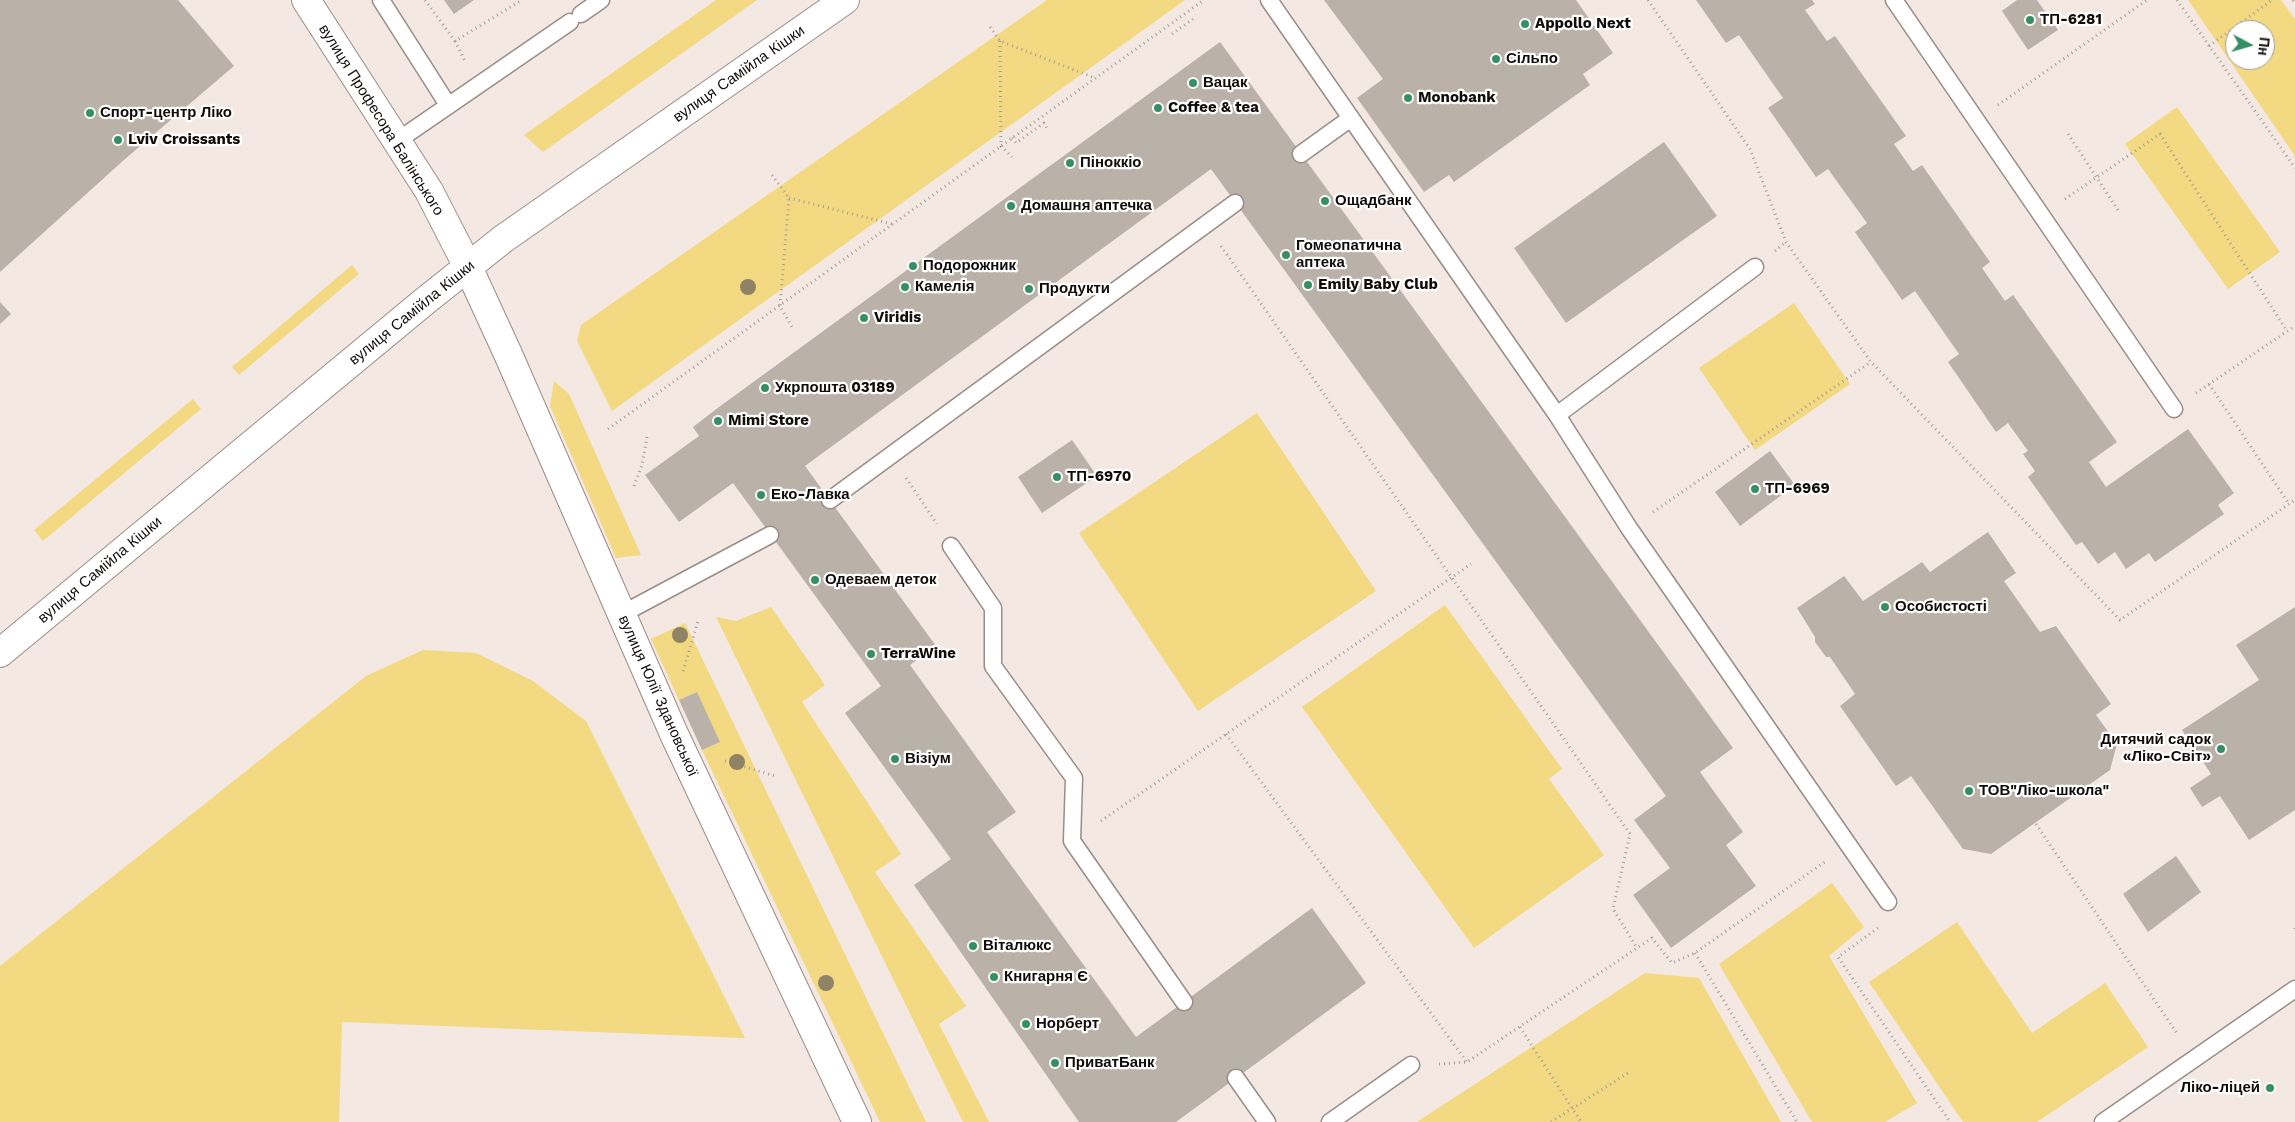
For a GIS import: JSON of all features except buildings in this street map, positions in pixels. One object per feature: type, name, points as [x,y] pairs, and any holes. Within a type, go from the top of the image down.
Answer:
[{"type":"street","name":"вулиця Професора Балінського","points":[[306,0],[429,192],[468,267]]},
{"type":"street","name":"вулиця Самійла Кішки","points":[[0,653],[503,239],[845,0]]},
{"type":"street","name":"вулиця Юлії Здановської","points":[[468,267],[512,362],[674,734],[857,1122]]},
{"type":"lane","points":[[381,0],[448,105]]},
{"type":"lane","points":[[397,141],[601,0]]},
{"type":"lane","points":[[1269,0],[1557,415],[1629,528],[1888,902]]},
{"type":"lane","points":[[1894,0],[2174,409]]},
{"type":"lane","points":[[1301,154],[1351,118]]},
{"type":"lane","points":[[830,500],[1235,203]]},
{"type":"lane","points":[[1557,415],[1755,267]]},
{"type":"lane","points":[[622,614],[770,535]]},
{"type":"lane","points":[[951,546],[993,608],[993,666],[1074,778],[1072,842],[1184,1002]]},
{"type":"lane","points":[[2103,1122],[2295,989]]},
{"type":"lane","points":[[1330,1122],[1411,1065]]},
{"type":"lane","points":[[1236,1078],[1267,1122]]},
{"type":"path","points":[[425,0],[455,41],[522,0]]},
{"type":"path","points":[[608,429],[1204,0]]},
{"type":"path","points":[[1648,0],[1750,148],[1786,242],[1871,362],[2120,620],[2295,500]]},
{"type":"path","points":[[1976,120],[2147,0]]},
{"type":"path","points":[[2177,0],[2295,168]]},
{"type":"path","points":[[2210,46],[2272,0]]},
{"type":"path","points":[[2292,0],[2295,4]]},
{"type":"path","points":[[1172,34],[1193,18]]},
{"type":"path","points":[[990,27],[1000,42],[1001,146],[1012,158]]},
{"type":"path","points":[[1000,42],[1095,78]]},
{"type":"path","points":[[1012,138],[1016,142],[1044,123],[1048,130]]},
{"type":"path","points":[[2068,134],[2118,210]]},
{"type":"path","points":[[2041,215],[2160,134],[2287,331]]},
{"type":"path","points":[[772,175],[789,198],[892,224]]},
{"type":"path","points":[[789,198],[780,306],[792,326]]},
{"type":"path","points":[[1220,244],[1630,834],[1613,909],[1637,948]]},
{"type":"path","points":[[2174,409],[2295,326]]},
{"type":"path","points":[[1629,528],[1871,362]]},
{"type":"path","points":[[2209,384],[2289,504]]},
{"type":"path","points":[[634,486],[642,466],[647,437]]},
{"type":"path","points":[[890,455],[951,546]]},
{"type":"path","points":[[1072,842],[1451,576],[1471,564]]},
{"type":"path","points":[[1226,734],[1467,1062]]},
{"type":"path","points":[[2036,824],[2195,1059]]},
{"type":"path","points":[[1411,1065],[1467,1062],[1652,938],[1672,963],[1695,953],[1849,844]]},
{"type":"path","points":[[1888,902],[1896,914],[1838,957],[1950,1122]]},
{"type":"path","points":[[1695,953],[1797,1122]]},
{"type":"path","points":[[1520,1027],[1581,1122]]},
{"type":"path","points":[[1551,1122],[1630,1071]]},
{"type":"shaded area","points":[[716,0],[757,0],[543,152],[524,135]]},
{"type":"shaded area","points":[[1047,0],[1185,0],[612,411],[577,341],[581,325]]},
{"type":"shaded area","points":[[2188,0],[2281,0],[2295,19],[2295,156],[2236,70],[2275,70],[2275,20],[2225,20],[2225,54]]},
{"type":"shaded area","points":[[2177,107],[2280,252],[2228,289],[2125,144]]},
{"type":"shaded area","points":[[352,265],[359,274],[239,375],[232,367]]},
{"type":"shaded area","points":[[1794,303],[1850,384],[1755,450],[1699,368]]},
{"type":"shaded area","points":[[554,381],[569,394],[641,555],[616,558],[550,406]]},
{"type":"shaded area","points":[[193,399],[201,409],[43,541],[34,530]]},
{"type":"shaded area","points":[[1257,413],[1376,591],[1198,711],[1079,533]]},
{"type":"shaded area","points":[[1445,605],[1562,769],[1549,779],[1604,855],[1474,948],[1302,707]]},
{"type":"shaded area","points":[[771,607],[825,685],[802,702],[901,854],[875,872],[966,1006],[939,1024],[989,1122],[963,1122],[716,617],[736,621]]},
{"type":"shaded area","points":[[685,623],[926,1122],[880,1122],[702,750],[719,742],[697,692],[679,700],[651,639]]},
{"type":"shaded area","points":[[423,650],[476,653],[533,681],[586,721],[745,1038],[342,1022],[339,1122],[0,1122],[0,966],[366,676]]},
{"type":"shaded area","points":[[1832,883],[1864,927],[1829,956],[1917,1103],[1885,1122],[1812,1122],[1719,964]]},
{"type":"shaded area","points":[[1957,922],[2032,1033],[2105,983],[2148,1047],[2037,1122],[1963,1122],[1869,982]]},
{"type":"shaded area","points":[[1645,973],[1699,978],[1781,1122],[1417,1122]]},
{"type":"place","name":"ТП-6281","points":[[2030,20]]},
{"type":"place","name":"Appollo Next","points":[[1525,24]]},
{"type":"place","name":"Сільпо","points":[[1496,59]]},
{"type":"place","name":"Вацак","points":[[1193,83]]},
{"type":"place","name":"Monobank","points":[[1408,98]]},
{"type":"place","name":"Coffee & tea","points":[[1158,108]]},
{"type":"place","name":"Спорт-центр Ліко","points":[[90,113]]},
{"type":"place","name":"Lviv Croissants","points":[[118,140]]},
{"type":"place","name":"Піноккіо","points":[[1070,163]]},
{"type":"place","name":"Ощадбанк","points":[[1325,201]]},
{"type":"place","name":"Домашня аптечка","points":[[1011,206]]},
{"type":"place","name":"Гомеопатична аптека","points":[[1286,255]]},
{"type":"place","name":"Подорожник","points":[[913,266]]},
{"type":"place","name":"Emily Baby Club","points":[[1308,285]]},
{"type":"place","name":"Камелія","points":[[905,287]]},
{"type":"place","name":"Продукти","points":[[1029,289]]},
{"type":"place","name":"Viridis","points":[[864,318]]},
{"type":"place","name":"Укрпошта 03189","points":[[765,388]]},
{"type":"place","name":"Mimi Store","points":[[718,421]]},
{"type":"place","name":"ТП-6970","points":[[1057,477]]},
{"type":"place","name":"ТП-6969","points":[[1755,489]]},
{"type":"place","name":"Еко-Лавка","points":[[761,495]]},
{"type":"place","name":"Одеваем деток","points":[[815,580]]},
{"type":"place","name":"Особистості","points":[[1885,607]]},
{"type":"place","name":"TerraWine","points":[[871,654]]},
{"type":"place","name":"Дитячий садок «Ліко-Світ»","points":[[2221,749]]},
{"type":"place","name":"Візіум","points":[[895,759]]},
{"type":"place","name":"ТОВ\"Ліко-школа\"","points":[[1969,791]]},
{"type":"place","name":"Віталюкс","points":[[973,946]]},
{"type":"place","name":"Книгарня Є","points":[[994,977]]},
{"type":"place","name":"Норберт","points":[[1026,1024]]},
{"type":"place","name":"ПриватБанк","points":[[1055,1063]]},
{"type":"place","name":"Ліко-ліцей","points":[[2270,1088]]}]
